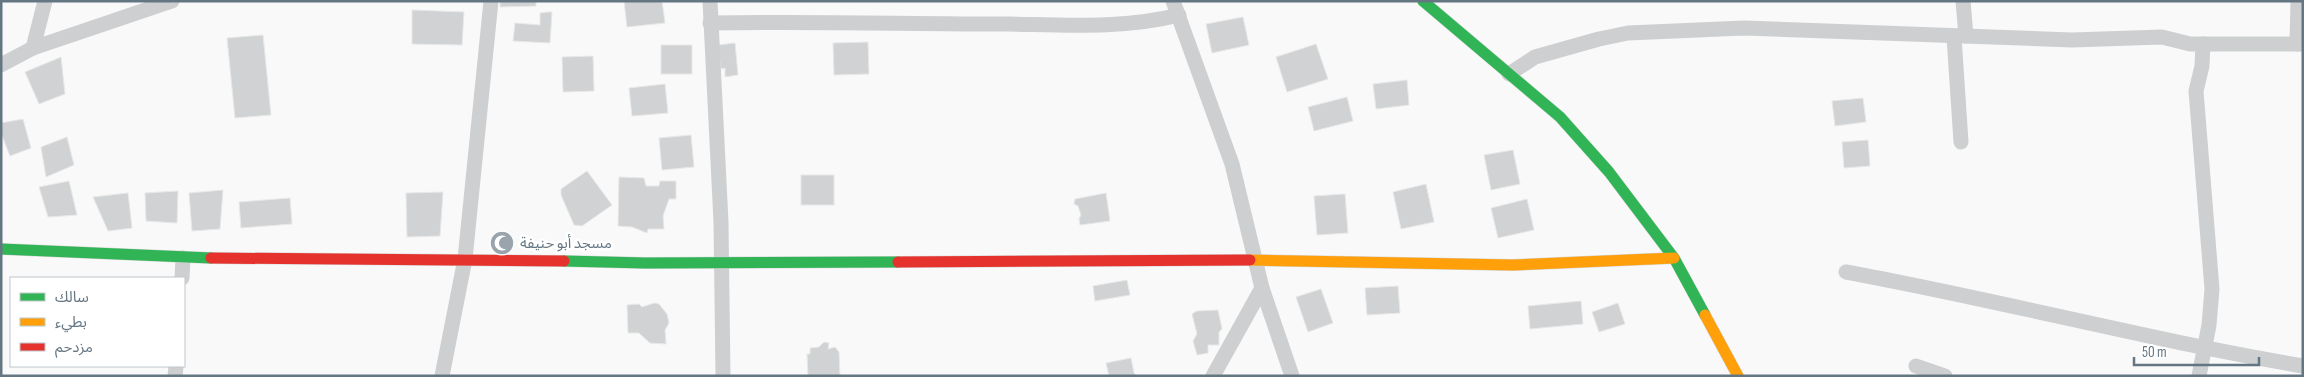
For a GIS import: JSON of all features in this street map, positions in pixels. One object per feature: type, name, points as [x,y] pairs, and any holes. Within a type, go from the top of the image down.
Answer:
[{"type":"street","points":[[34,48],[45,1]]},
{"type":"street","points":[[1,65],[34,48],[172,1]]},
{"type":"street","points":[[442,376],[465,259],[491,1]]},
{"type":"street","points":[[710,1],[721,262],[723,376]]},
{"type":"street","points":[[1173,1],[1232,164],[1262,288],[1292,376]]},
{"type":"street","points":[[1423,1],[1560,117],[1609,172],[1674,258],[1738,376]]},
{"type":"street","points":[[1961,142],[1960,36],[1964,1]]},
{"type":"street","points":[[1509,74],[1535,57],[1560,48],[1628,33],[1782,29],[2072,40],[2162,37],[2190,44],[2300,44],[2298,1]]},
{"type":"street","points":[[710,23],[846,21],[1068,24],[1140,22],[1179,16]]},
{"type":"street","points":[[2199,376],[2205,347],[2212,289],[2196,91],[2202,66],[2202,44]]},
{"type":"street","points":[[1,249],[183,258],[418,261],[465,259],[721,262],[1255,260],[1513,265],[1674,258]]},
{"type":"street","points":[[182,277],[183,258]]},
{"type":"street","points":[[1846,272],[1928,287],[2205,347],[2303,366]]},
{"type":"street","points":[[1213,376],[1262,288]]},
{"type":"street","points":[[1916,366],[1945,376]]},
{"type":"building","points":[[500,1],[536,1],[536,6],[500,7]]},
{"type":"building","points":[[624,1],[662,1],[665,23],[627,27]]},
{"type":"building","points":[[412,10],[464,12],[462,45],[412,44]]},
{"type":"building","points":[[552,12],[550,43],[513,41],[515,23],[540,25],[540,13]]},
{"type":"building","points":[[1243,17],[1249,45],[1212,53],[1206,24]]},
{"type":"building","points":[[263,35],[271,115],[235,118],[227,38]]},
{"type":"building","points":[[868,42],[869,74],[834,75],[833,43]]},
{"type":"building","points":[[735,43],[738,75],[725,77],[725,68],[721,69],[718,45]]},
{"type":"building","points":[[1316,44],[1328,79],[1287,92],[1276,57]]},
{"type":"building","points":[[661,45],[692,45],[692,74],[661,74]]},
{"type":"building","points":[[593,56],[594,91],[563,92],[562,57]]},
{"type":"building","points":[[61,57],[65,94],[39,104],[25,72]]},
{"type":"building","points":[[1407,80],[1409,105],[1376,109],[1373,84]]},
{"type":"building","points":[[665,84],[668,113],[632,116],[629,88]]},
{"type":"building","points":[[1347,97],[1353,121],[1314,131],[1308,107]]},
{"type":"building","points":[[1863,98],[1866,122],[1835,126],[1832,101]]},
{"type":"building","points":[[23,119],[31,148],[10,156],[1,133],[1,123]]},
{"type":"building","points":[[691,135],[694,167],[662,170],[659,138]]},
{"type":"building","points":[[67,137],[74,165],[46,177],[41,147]]},
{"type":"building","points":[[1868,140],[1870,166],[1844,168],[1842,142]]},
{"type":"building","points":[[1513,150],[1520,184],[1491,190],[1484,155]]},
{"type":"building","points":[[587,171],[612,205],[582,226],[574,225],[561,195],[561,189]]},
{"type":"building","points":[[801,175],[834,175],[834,205],[801,205]]},
{"type":"building","points":[[619,177],[644,178],[646,186],[659,186],[660,181],[676,181],[676,199],[669,199],[663,216],[664,229],[648,229],[647,233],[632,227],[618,226]]},
{"type":"building","points":[[69,181],[77,215],[48,217],[39,187]]},
{"type":"building","points":[[1426,184],[1434,222],[1401,229],[1393,192]]},
{"type":"building","points":[[223,190],[220,229],[192,231],[189,193]]},
{"type":"building","points":[[178,191],[177,223],[146,221],[145,193]]},
{"type":"building","points":[[443,192],[440,236],[407,237],[406,193]]},
{"type":"building","points":[[128,193],[132,228],[108,231],[93,197]]},
{"type":"building","points":[[1106,193],[1110,221],[1080,225],[1079,219],[1081,215],[1078,206],[1074,204],[1075,199]]},
{"type":"building","points":[[1345,194],[1348,233],[1317,235],[1314,196]]},
{"type":"building","points":[[290,198],[292,224],[241,228],[239,202]]},
{"type":"building","points":[[1527,199],[1534,230],[1498,238],[1491,208]]},
{"type":"building","points":[[1127,280],[1130,295],[1095,301],[1093,286]]},
{"type":"building","points":[[1398,286],[1400,313],[1367,315],[1365,288]]},
{"type":"building","points":[[1321,289],[1333,323],[1308,332],[1296,297]]},
{"type":"building","points":[[1581,301],[1583,324],[1530,329],[1528,306]]},
{"type":"building","points":[[654,303],[659,304],[667,314],[669,323],[665,330],[666,344],[650,343],[639,333],[628,333],[627,305],[639,304],[642,307]]},
{"type":"building","points":[[1618,303],[1625,324],[1599,332],[1592,312]]},
{"type":"building","points":[[1218,310],[1222,329],[1219,332],[1219,345],[1208,345],[1208,353],[1197,355],[1193,341],[1197,334],[1192,314],[1197,311]]},
{"type":"building","points":[[824,342],[829,343],[828,349],[835,347],[839,352],[840,376],[808,376],[807,354],[810,354],[810,348],[819,347]]},
{"type":"building","points":[[1131,358],[1134,373],[1137,376],[1109,376],[1106,363]]},
{"type":"traffic: fast","points":[[1423,1],[1560,117],[1609,172],[1674,258],[1705,315]]},
{"type":"traffic: fast","points":[[1,249],[211,258]]},
{"type":"traffic: fast","points":[[564,261],[645,263],[898,262]]},
{"type":"traffic: slow","points":[[1250,260],[1513,265],[1674,258]]},
{"type":"traffic: slow","points":[[1705,315],[1738,376]]},
{"type":"traffic: jam","points":[[211,258],[564,261]]},
{"type":"traffic: jam","points":[[898,262],[1250,260]]},
{"type":"place","name":"مسجد أبو حنيفة","points":[[502,243]]}]
